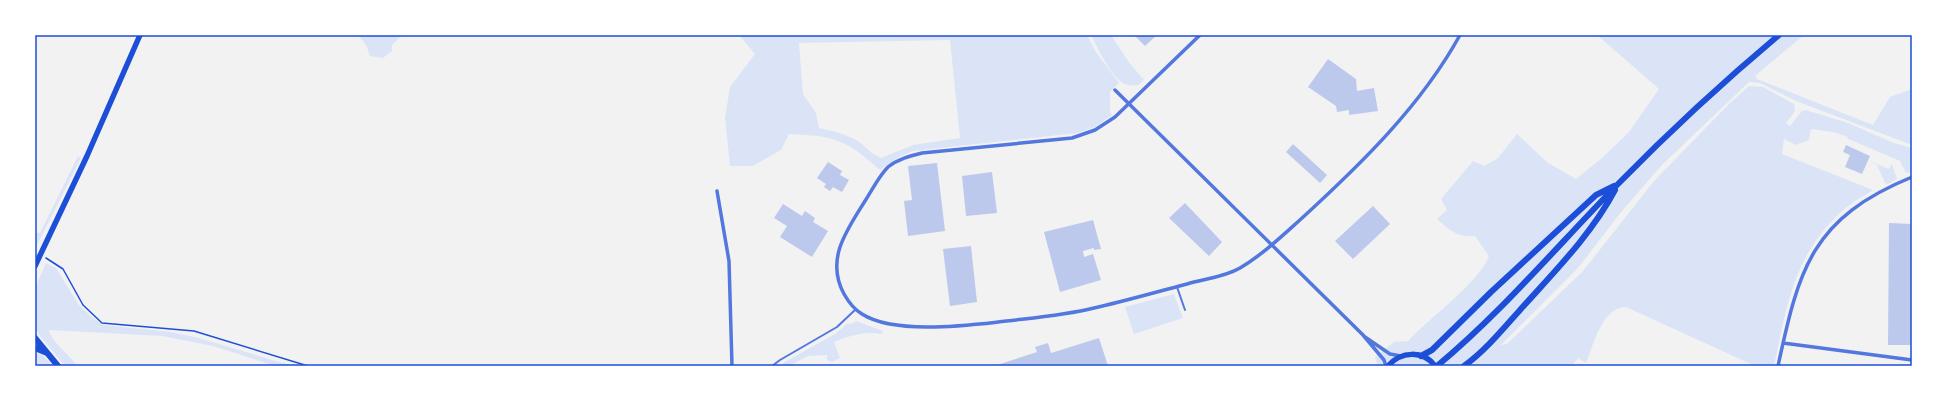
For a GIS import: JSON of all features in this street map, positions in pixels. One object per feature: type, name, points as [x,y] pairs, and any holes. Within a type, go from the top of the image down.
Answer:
[{"type":"highway","points":[[1436,366],[1504,305],[1619,183],[1691,112],[1779,35]]},
{"type":"highway","points":[[1421,356],[1432,350],[1496,287],[1596,195],[1619,183]]},
{"type":"highway","points":[[1464,366],[1484,348],[1558,268],[1605,209],[1619,183]]},
{"type":"highway","points":[[35,339],[58,366]]},
{"type":"highway","points":[[35,348],[48,354]]},
{"type":"main road","points":[[36,263],[98,130],[140,35]]},
{"type":"main road","points":[[1387,366],[1401,356],[1411,354],[1421,356],[1436,366]]},
{"type":"street","points":[[1200,35],[1129,105],[1105,125],[1084,135],[1061,139],[922,153],[898,160],[888,168],[872,188],[847,229],[837,254],[838,278],[846,297],[856,309],[876,321],[891,325],[920,326],[977,324],[1049,316],[1093,309],[1240,268],[1272,244],[1345,178],[1408,109],[1447,58],[1460,35]]},
{"type":"street","points":[[1115,90],[1363,335],[1384,360],[1387,366]]},
{"type":"street","points":[[1778,366],[1793,301],[1802,276],[1819,243],[1844,215],[1858,205],[1882,190],[1912,177]]},
{"type":"street","points":[[717,192],[729,261],[732,366]]},
{"type":"street","points":[[1363,335],[1390,354],[1401,356]]},
{"type":"street","points":[[1783,343],[1912,360]]},
{"type":"lane","points":[[1177,286],[1185,310]]},
{"type":"lane","points":[[772,366],[837,328],[856,309]]},
{"type":"path","points":[[40,255],[59,265],[63,269],[83,305],[102,323],[194,331],[308,366]]},
{"type":"shaded area","points":[[358,35],[402,35],[392,45],[392,51],[383,58],[370,56],[366,45]]},
{"type":"shaded area","points":[[739,35],[1087,35],[1096,52],[1119,83],[1110,92],[1110,112],[1112,115],[1095,127],[1078,133],[913,151],[899,157],[880,170],[857,152],[839,141],[818,136],[789,134],[781,150],[753,166],[730,166],[725,118],[730,87],[755,54]],"holes":[[[950,40],[960,138],[913,145],[881,158],[858,141],[839,133],[819,128],[816,113],[803,94],[799,43]]]},
{"type":"shaded area","points":[[1091,35],[1111,35],[1128,61],[1144,80],[1138,85],[1127,85],[1120,81],[1105,62]]},
{"type":"shaded area","points":[[1597,35],[1804,35],[1755,76],[1757,79],[1873,125],[1890,97],[1912,89],[1912,145],[1796,101],[1760,83],[1749,82],[1662,165],[1622,211],[1578,268],[1501,345],[1507,344],[1583,271],[1654,181],[1729,104],[1749,86],[1763,87],[1794,104],[1795,111],[1786,123],[1790,126],[1802,111],[1806,110],[1848,123],[1894,143],[1912,148],[1912,172],[1906,173],[1900,161],[1846,138],[1848,137],[1833,132],[1811,129],[1809,140],[1796,145],[1784,139],[1782,154],[1873,190],[1840,213],[1820,235],[1809,252],[1800,270],[1787,306],[1774,366],[1755,366],[1626,307],[1611,313],[1605,320],[1596,337],[1586,363],[1578,358],[1572,366],[1378,366],[1375,357],[1394,342],[1408,341],[1475,278],[1489,256],[1475,236],[1464,236],[1454,232],[1437,219],[1447,210],[1441,199],[1473,161],[1484,166],[1497,159],[1517,134],[1548,163],[1576,179],[1602,158],[1629,132],[1659,89]]},
{"type":"shaded area","points":[[78,156],[81,158],[35,249],[35,232],[40,233]]},
{"type":"shaded area","points":[[1869,161],[1889,169],[1892,164],[1897,179],[1888,184],[1885,183],[1877,165]]},
{"type":"shaded area","points":[[46,263],[56,268],[79,305],[93,318],[104,325],[171,332],[199,338],[293,366],[275,366],[213,346],[162,336],[49,330],[52,338],[77,366],[65,366],[40,336],[35,327],[35,288]]},
{"type":"shaded area","points":[[1174,294],[1183,318],[1134,334],[1125,307]]},
{"type":"shaded area","points":[[856,321],[883,331],[882,334],[858,334],[834,342],[840,358],[832,362],[827,360],[827,355],[808,356],[789,366],[782,366],[783,363],[835,334],[847,324],[851,324]]},
{"type":"shaded area","points":[[35,352],[41,354],[54,366],[35,366]]},
{"type":"building","points":[[1134,35],[1157,35],[1145,46]]},
{"type":"building","points":[[1328,59],[1356,79],[1357,91],[1374,88],[1378,111],[1349,115],[1349,110],[1337,112],[1336,106],[1308,87]]},
{"type":"building","points":[[1293,144],[1327,175],[1320,183],[1286,152]]},
{"type":"building","points":[[1846,145],[1870,156],[1862,174],[1845,167],[1850,155],[1843,152]]},
{"type":"building","points":[[828,162],[842,171],[840,175],[849,180],[842,192],[833,187],[830,191],[824,187],[826,184],[817,178]]},
{"type":"building","points":[[937,163],[945,231],[908,236],[904,201],[912,200],[908,166]]},
{"type":"building","points":[[992,172],[997,213],[966,216],[962,176]]},
{"type":"building","points":[[1185,203],[1222,242],[1209,256],[1169,218]]},
{"type":"building","points":[[783,204],[802,216],[805,211],[815,218],[813,222],[828,231],[812,257],[780,237],[787,226],[774,218]]},
{"type":"building","points":[[1373,206],[1390,224],[1353,259],[1335,241]]},
{"type":"building","points":[[1093,220],[1101,249],[1094,250],[1094,248],[1083,251],[1084,257],[1093,254],[1101,280],[1060,292],[1044,232]]},
{"type":"building","points":[[1889,223],[1912,224],[1912,345],[1888,345]]},
{"type":"building","points":[[971,246],[977,302],[950,306],[943,249]]},
{"type":"building","points":[[1099,338],[1108,366],[994,366],[1037,352],[1035,347],[1048,343],[1051,353]]}]
